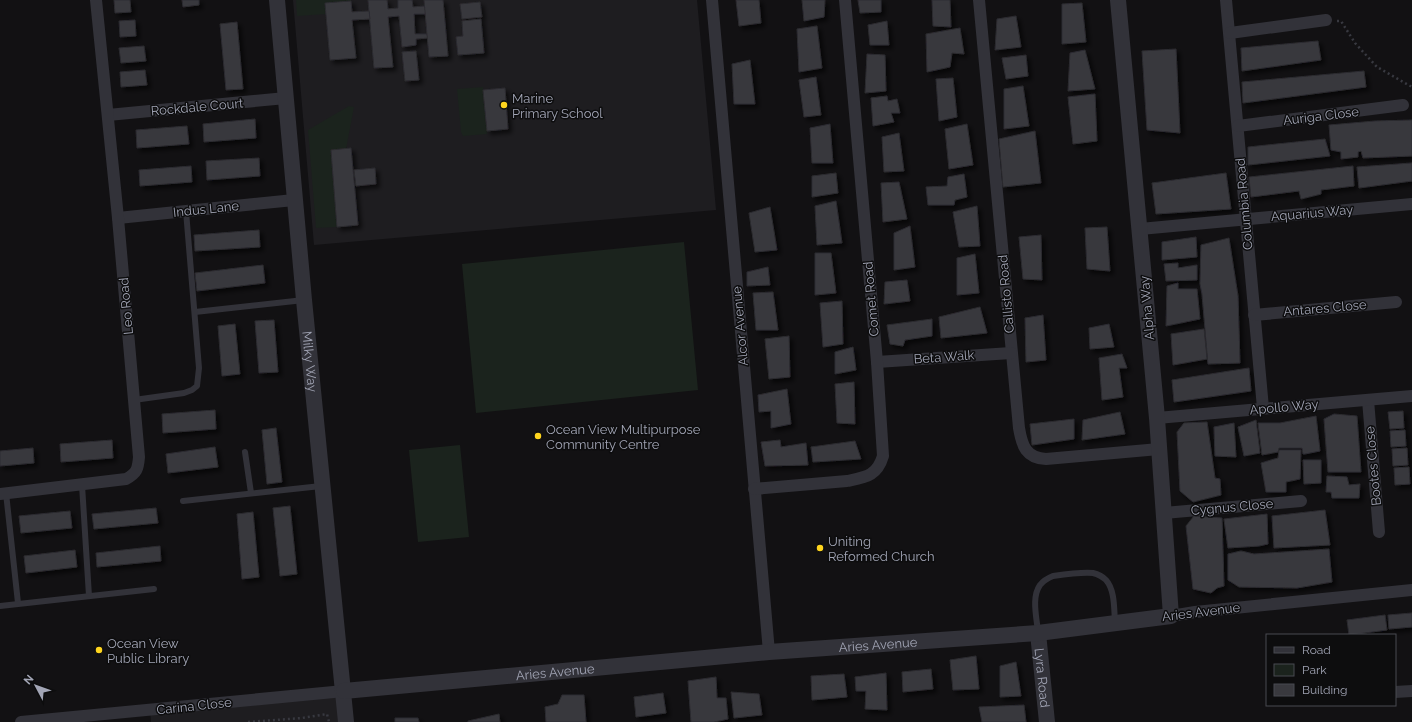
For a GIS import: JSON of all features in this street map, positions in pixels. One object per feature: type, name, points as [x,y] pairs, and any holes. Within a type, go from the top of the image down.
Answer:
[{"type":"street","name":"Leo Road","points":[[3,494],[126,479],[133,475],[138,467],[139,457],[118,218],[96,0]]},
{"type":"street","name":"Milky Way","points":[[277,0],[294,200],[346,722]]},
{"type":"street","name":"Alcor Avenue","points":[[712,0],[769,652]]},
{"type":"street","name":"Comet Road","points":[[754,489],[847,481],[872,474],[878,469],[883,456],[877,362],[845,0]]},
{"type":"street","name":"Callisto Road","points":[[979,0],[1020,436],[1026,450],[1031,456],[1038,459],[1159,449]]},
{"type":"street","name":"Alpha Way","points":[[1118,0],[1157,418],[1171,616]]},
{"type":"street","name":"Columbia Road","points":[[1226,0],[1263,408]]},
{"type":"street","points":[[1230,32],[1326,20]]},
{"type":"street","name":"Rockdale Court","points":[[108,115],[286,98]]},
{"type":"street","name":"Auriga Close","points":[[1238,126],[1403,106]]},
{"type":"street","name":"Indus Lane","points":[[118,218],[294,200]]},
{"type":"street","name":"Aquarius Way","points":[[1140,229],[1412,204]]},
{"type":"street","name":"Antares Close","points":[[1254,315],[1396,302]]},
{"type":"street","name":"Beta Walk","points":[[877,362],[1011,352]]},
{"type":"street","name":"Apollo Way","points":[[1157,418],[1412,396]]},
{"type":"street","name":"Bootes Close","points":[[1368,400],[1379,532]]},
{"type":"street","name":"Cygnus Close","points":[[1164,513],[1301,501]]},
{"type":"street","name":"Aries Avenue","points":[[344,691],[769,652],[1038,633],[1195,612],[1412,590]]},
{"type":"street","name":"Lyra Road","points":[[1038,633],[1048,722]]},
{"type":"street","name":"Carina Close","points":[[21,722],[344,691]]},
{"type":"street","points":[[1396,692],[1412,691]]},
{"type":"lane","points":[[134,400],[184,393],[197,386],[199,368],[186,211]]},
{"type":"lane","points":[[194,312],[304,300]]},
{"type":"lane","points":[[245,452],[251,494]]},
{"type":"lane","points":[[82,485],[89,596]]},
{"type":"lane","points":[[183,501],[323,486]]},
{"type":"lane","points":[[3,494],[18,603]]},
{"type":"lane","points":[[1038,633],[1035,599],[1040,585],[1053,576],[1092,573],[1100,575],[1106,580],[1110,587],[1115,623]]},
{"type":"lane","points":[[0,606],[154,589]]},
{"type":"path","points":[[1326,20],[1341,21],[1355,43],[1377,67],[1412,87]]},
{"type":"path","points":[[248,722],[302,718],[327,714],[328,722]]},
{"type":"shaded area","name":"Marine Primary School","points":[[293,0],[697,0],[716,210],[314,245]]},
{"type":"shaded area","points":[[344,691],[346,722],[151,722],[150,710]]},
{"type":"green space","points":[[296,0],[351,1],[325,3],[326,14],[297,16]]},
{"type":"green space","points":[[483,87],[487,134],[463,136],[461,132],[457,89]]},
{"type":"green space","points":[[349,106],[354,107],[346,149],[331,150],[337,227],[316,228],[308,130]]},
{"type":"green space","points":[[684,242],[698,390],[476,413],[462,264]]},
{"type":"green space","points":[[460,445],[469,537],[418,542],[409,450]]},
{"type":"building","points":[[114,0],[130,0],[131,12],[115,13]]},
{"type":"building","points":[[182,0],[199,0],[199,5],[183,7]]},
{"type":"building","points":[[368,0],[387,0],[388,9],[398,8],[398,0],[412,0],[413,7],[425,6],[426,14],[414,14],[415,34],[427,34],[428,38],[416,39],[416,45],[402,47],[399,16],[388,17],[393,67],[374,68]]},
{"type":"building","points":[[424,0],[443,0],[448,56],[429,57]]},
{"type":"building","points":[[736,0],[759,0],[761,23],[739,26]]},
{"type":"building","points":[[802,0],[825,0],[824,17],[804,21]]},
{"type":"building","points":[[858,0],[881,0],[881,12],[860,13]]},
{"type":"building","points":[[932,0],[950,0],[951,27],[933,26]]},
{"type":"building","points":[[351,1],[352,12],[369,11],[370,19],[352,20],[356,58],[330,60],[325,3]]},
{"type":"building","points":[[480,2],[482,17],[462,19],[460,4]]},
{"type":"building","points":[[1082,3],[1086,42],[1062,44],[1062,4]]},
{"type":"building","points":[[1016,16],[1021,47],[995,50],[997,19]]},
{"type":"building","points":[[481,19],[484,53],[458,55],[456,37],[463,36],[462,21]]},
{"type":"building","points":[[135,20],[136,36],[120,37],[119,21]]},
{"type":"building","points":[[887,21],[889,45],[870,45],[868,25]]},
{"type":"building","points":[[237,22],[243,89],[226,90],[220,24]]},
{"type":"building","points":[[817,26],[822,68],[799,72],[797,29]]},
{"type":"building","points":[[960,28],[964,54],[952,53],[950,67],[927,72],[926,34]]},
{"type":"building","points":[[1318,41],[1321,60],[1242,71],[1241,48]]},
{"type":"building","points":[[144,46],[146,61],[121,63],[119,48]]},
{"type":"building","points":[[1176,49],[1180,133],[1147,130],[1142,51]]},
{"type":"building","points":[[1085,50],[1095,89],[1068,91],[1070,53]]},
{"type":"building","points":[[416,51],[419,80],[405,81],[402,52]]},
{"type":"building","points":[[867,54],[885,55],[886,91],[865,93]]},
{"type":"building","points":[[1026,55],[1028,76],[1006,79],[1002,58]]},
{"type":"building","points":[[750,60],[755,104],[734,104],[732,64]]},
{"type":"building","points":[[145,70],[147,85],[121,87],[120,72]]},
{"type":"building","points":[[1364,71],[1366,87],[1243,103],[1242,82]]},
{"type":"building","points":[[816,77],[821,115],[804,117],[799,80]]},
{"type":"building","points":[[953,78],[957,117],[939,121],[936,79]]},
{"type":"building","points":[[1023,86],[1029,126],[1004,129],[1004,89]]},
{"type":"building","points":[[505,88],[508,129],[487,131],[483,90]]},
{"type":"building","points":[[1095,94],[1097,141],[1073,144],[1068,97]]},
{"type":"building","points":[[887,96],[888,101],[897,99],[900,113],[891,113],[894,122],[873,126],[871,98]]},
{"type":"building","points":[[255,119],[256,138],[204,142],[203,124]]},
{"type":"building","points":[[1412,120],[1412,156],[1363,158],[1361,151],[1358,152],[1358,157],[1341,159],[1341,152],[1331,150],[1329,125],[1375,121]]},
{"type":"building","points":[[830,124],[833,163],[812,163],[810,128]]},
{"type":"building","points":[[967,124],[973,165],[949,169],[945,129]]},
{"type":"building","points":[[187,126],[189,144],[137,148],[136,130]]},
{"type":"building","points":[[1035,131],[1041,183],[1003,187],[999,139]]},
{"type":"building","points":[[899,133],[904,171],[884,172],[882,137]]},
{"type":"building","points":[[1325,139],[1330,156],[1248,165],[1248,147]]},
{"type":"building","points":[[351,148],[358,225],[337,227],[331,150]]},
{"type":"building","points":[[259,158],[260,176],[207,180],[206,161]]},
{"type":"building","points":[[1412,163],[1412,181],[1359,188],[1357,167]]},
{"type":"building","points":[[191,166],[192,182],[140,186],[139,170]]},
{"type":"building","points":[[1353,166],[1354,186],[1321,190],[1321,194],[1301,199],[1299,191],[1251,197],[1249,177]]},
{"type":"building","points":[[375,168],[376,184],[356,186],[354,170]]},
{"type":"building","points":[[836,173],[838,193],[812,197],[812,176]]},
{"type":"building","points":[[1226,173],[1231,209],[1156,214],[1152,183]]},
{"type":"building","points":[[964,174],[967,197],[955,200],[954,205],[928,205],[926,187],[947,186],[948,177]]},
{"type":"building","points":[[899,182],[907,219],[883,222],[881,183]]},
{"type":"building","points":[[836,201],[842,243],[817,245],[815,206]]},
{"type":"building","points":[[977,206],[980,246],[959,247],[953,212]]},
{"type":"building","points":[[770,207],[777,250],[755,252],[749,213]]},
{"type":"building","points":[[910,226],[915,267],[894,270],[894,233]]},
{"type":"building","points":[[1107,227],[1110,271],[1087,269],[1085,228]]},
{"type":"building","points":[[259,230],[260,247],[195,251],[194,235]]},
{"type":"building","points":[[1041,235],[1042,280],[1023,279],[1019,237]]},
{"type":"building","points":[[1196,237],[1197,257],[1162,260],[1162,242]]},
{"type":"building","points":[[1229,238],[1238,296],[1240,363],[1208,364],[1200,284],[1201,245]]},
{"type":"building","points":[[815,253],[831,253],[836,293],[815,295]]},
{"type":"building","points":[[975,254],[979,293],[957,295],[957,258]]},
{"type":"building","points":[[1178,263],[1178,268],[1197,265],[1197,280],[1166,281],[1164,264]]},
{"type":"building","points":[[263,265],[265,283],[197,291],[195,273]]},
{"type":"building","points":[[768,267],[770,285],[747,286],[747,272]]},
{"type":"building","points":[[907,280],[910,301],[884,304],[885,282]]},
{"type":"building","points":[[1178,283],[1178,289],[1197,289],[1200,319],[1166,326],[1167,286]]},
{"type":"building","points":[[773,292],[778,330],[756,330],[753,293]]},
{"type":"building","points":[[842,301],[843,344],[823,347],[820,303]]},
{"type":"building","points":[[980,307],[987,333],[941,338],[939,317]]},
{"type":"building","points":[[1043,315],[1046,360],[1026,362],[1025,318]]},
{"type":"building","points":[[932,319],[932,336],[905,340],[903,346],[890,344],[887,325]]},
{"type":"building","points":[[274,320],[278,372],[259,373],[255,321]]},
{"type":"building","points":[[235,324],[240,374],[222,376],[218,326]]},
{"type":"building","points":[[1109,324],[1114,347],[1090,349],[1089,328]]},
{"type":"building","points":[[1204,329],[1207,359],[1173,365],[1171,334]]},
{"type":"building","points":[[789,336],[790,377],[769,379],[765,339]]},
{"type":"building","points":[[853,347],[856,370],[835,374],[835,352]]},
{"type":"building","points":[[1122,354],[1127,368],[1119,368],[1123,397],[1102,400],[1099,358]]},
{"type":"building","points":[[1249,368],[1251,391],[1174,402],[1172,380]]},
{"type":"building","points":[[854,382],[855,424],[837,423],[835,384]]},
{"type":"building","points":[[787,389],[791,424],[771,428],[771,411],[759,412],[758,395]]},
{"type":"building","points":[[215,410],[216,429],[163,433],[162,414]]},
{"type":"building","points":[[1403,411],[1404,428],[1390,429],[1388,412]]},
{"type":"building","points":[[1120,412],[1125,434],[1082,440],[1083,420]]},
{"type":"building","points":[[1334,414],[1357,416],[1361,472],[1328,472],[1324,419]]},
{"type":"building","points":[[1316,416],[1320,451],[1303,454],[1302,448],[1279,448],[1278,452],[1262,455],[1258,423],[1280,423]]},
{"type":"building","points":[[1074,419],[1074,439],[1032,445],[1030,424]]},
{"type":"building","points":[[1256,420],[1260,453],[1244,456],[1238,427]]},
{"type":"building","points":[[1207,422],[1215,478],[1220,479],[1221,495],[1193,502],[1180,491],[1177,432],[1184,423]]},
{"type":"building","points":[[1234,423],[1236,457],[1215,456],[1214,427]]},
{"type":"building","points":[[276,428],[282,482],[267,484],[262,430]]},
{"type":"building","points":[[1405,430],[1406,446],[1391,447],[1390,431]]},
{"type":"building","points":[[112,440],[113,458],[61,462],[60,444]]},
{"type":"building","points":[[780,440],[781,447],[806,443],[808,465],[765,466],[761,442]]},
{"type":"building","points":[[855,441],[861,459],[813,462],[811,447]]},
{"type":"building","points":[[215,447],[218,467],[168,473],[166,454]]},
{"type":"building","points":[[33,448],[34,463],[0,466],[0,451]]},
{"type":"building","points":[[1407,448],[1408,465],[1393,466],[1392,449]]},
{"type":"building","points":[[1279,450],[1301,450],[1300,479],[1286,482],[1286,492],[1266,492],[1261,463],[1278,458]]},
{"type":"building","points":[[1303,460],[1321,460],[1321,483],[1304,484]]},
{"type":"building","points":[[1409,467],[1410,484],[1395,485],[1394,468]]},
{"type":"building","points":[[1327,476],[1347,477],[1349,485],[1360,484],[1359,498],[1332,498],[1331,492],[1326,492]]},
{"type":"building","points":[[290,506],[297,574],[280,576],[273,508]]},
{"type":"building","points":[[156,508],[158,523],[94,529],[92,514]]},
{"type":"building","points":[[1325,510],[1330,545],[1274,548],[1272,516]]},
{"type":"building","points":[[70,511],[72,528],[21,533],[19,516]]},
{"type":"building","points":[[253,512],[259,577],[242,579],[237,514]]},
{"type":"building","points":[[1267,514],[1268,544],[1228,548],[1224,519]]},
{"type":"building","points":[[1194,516],[1222,518],[1224,586],[1217,588],[1211,593],[1193,589],[1186,526]]},
{"type":"building","points":[[160,546],[161,561],[97,567],[96,553]]},
{"type":"building","points":[[1329,549],[1332,582],[1297,588],[1239,587],[1228,580],[1228,554],[1241,551],[1254,554]]},
{"type":"building","points":[[75,550],[77,567],[26,573],[24,556]]},
{"type":"building","points":[[1412,613],[1412,627],[1389,629],[1388,615]]},
{"type":"building","points":[[1385,615],[1387,630],[1349,634],[1347,620]]},
{"type":"building","points":[[976,656],[979,689],[953,690],[950,660]]},
{"type":"building","points":[[1016,662],[1021,696],[1000,697],[1000,666]]},
{"type":"building","points":[[931,669],[933,689],[903,692],[902,672]]},
{"type":"building","points":[[886,673],[887,710],[865,709],[866,691],[856,691],[855,677]]},
{"type":"building","points":[[844,674],[847,697],[812,700],[811,676]]},
{"type":"building","points":[[716,677],[717,698],[726,698],[728,719],[714,722],[691,722],[688,681]]},
{"type":"building","points":[[731,692],[759,694],[762,715],[734,718]]},
{"type":"building","points":[[663,693],[666,713],[636,717],[634,697]]},
{"type":"building","points":[[562,695],[584,695],[586,722],[546,722],[545,707],[558,704]]},
{"type":"building","points":[[1024,705],[1026,722],[982,722],[979,707]]},
{"type":"building","points":[[499,714],[500,722],[468,722],[468,721]]},
{"type":"building","points":[[395,718],[418,718],[419,722],[395,722]]},
{"type":"place","name":"Marine Primary School","points":[[504,105]]},
{"type":"place","name":"Ocean View Multipurpose Community Centre","points":[[538,436]]},
{"type":"place","name":"Uniting Reformed Church","points":[[820,548]]},
{"type":"place","name":"Ocean View Public Library","points":[[99,650]]}]
